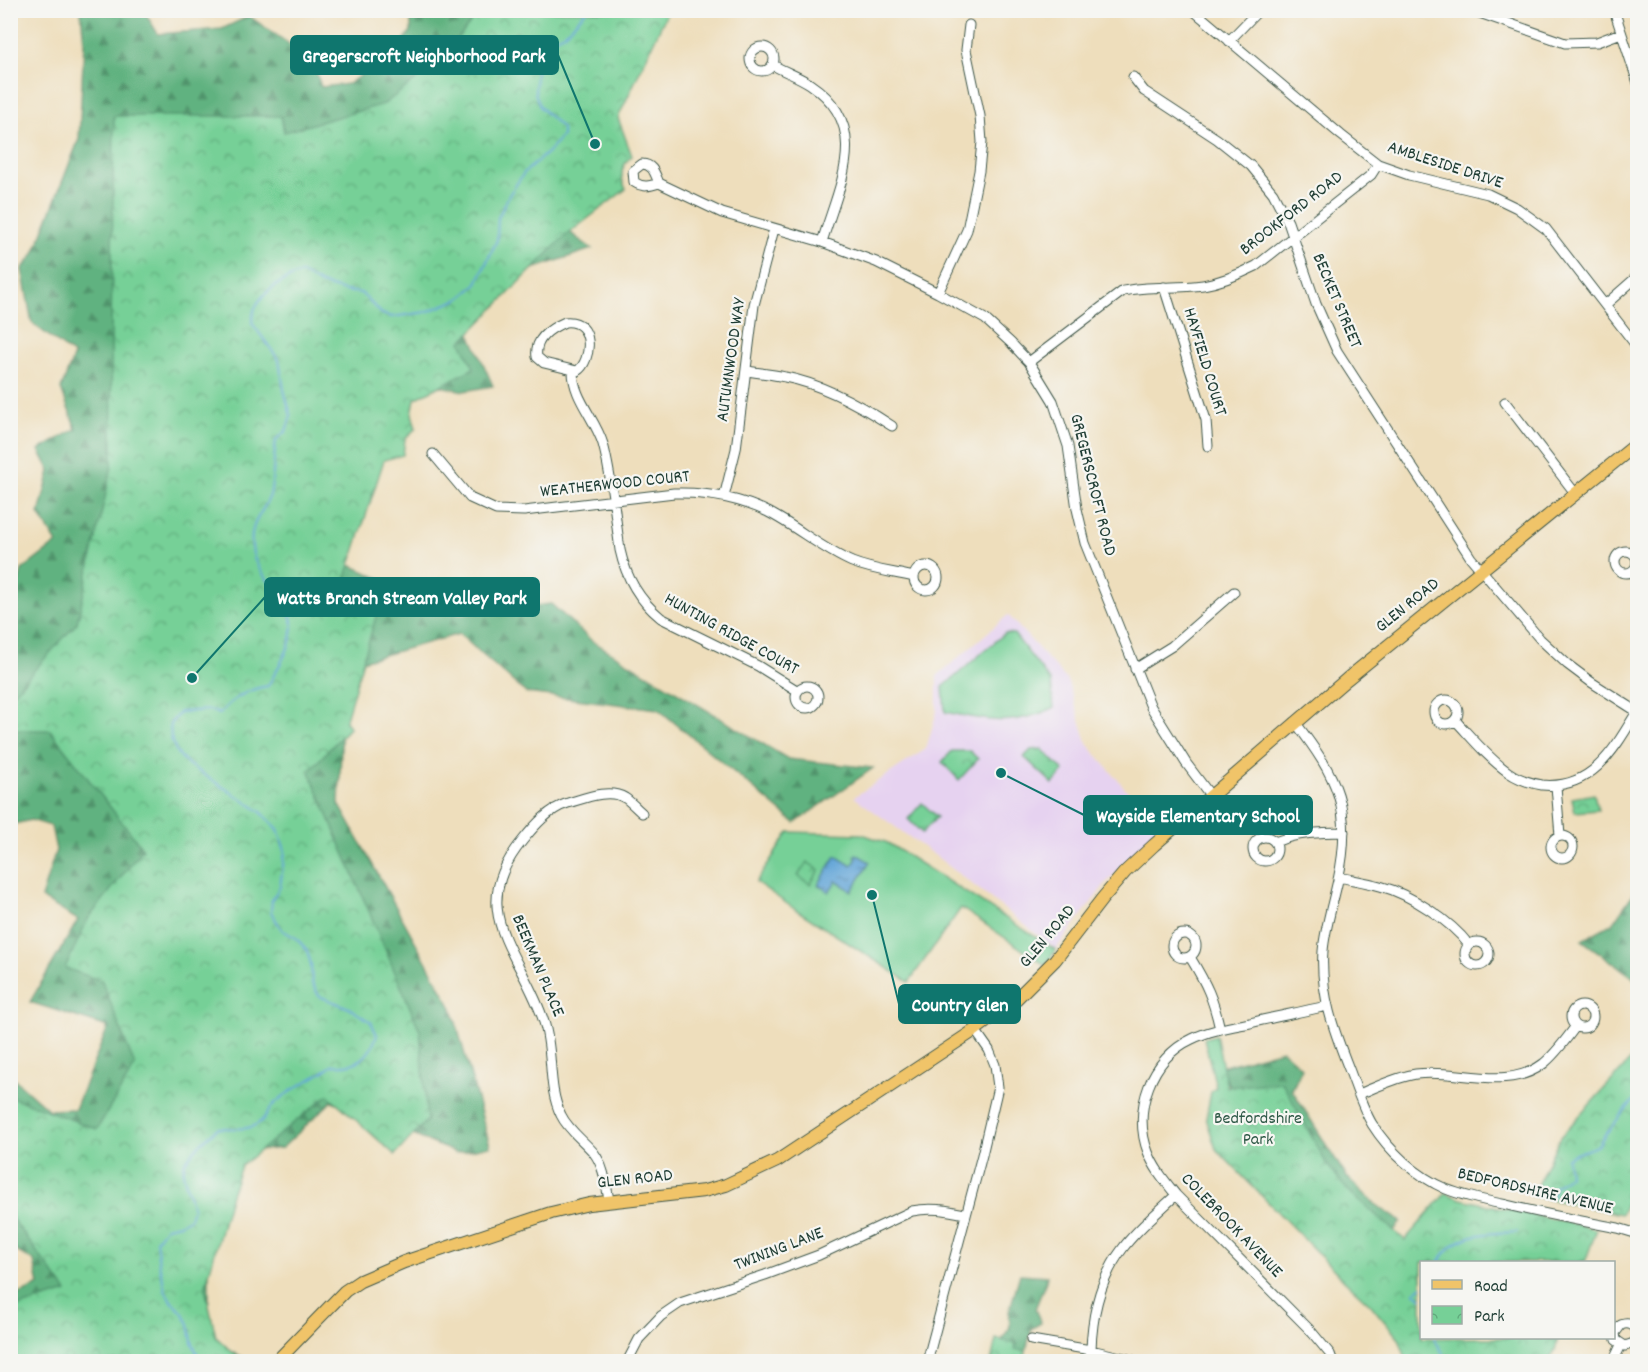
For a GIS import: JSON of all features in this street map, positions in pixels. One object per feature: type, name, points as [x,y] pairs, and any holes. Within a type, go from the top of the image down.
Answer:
[{"type":"main road","name":"GLEN ROAD","points":[[276,1362],[345,1291],[360,1281],[404,1262],[551,1213],[609,1200],[704,1191],[749,1176],[781,1159],[975,1030],[1014,1001],[1038,979],[1125,872],[1210,795],[1295,722],[1638,443]]},
{"type":"street","name":"AMBLESIDE DRIVE","points":[[1193,10],[1378,164],[1409,175],[1488,194],[1517,208],[1546,229],[1638,348]]},
{"type":"street","points":[[1229,41],[1259,10]]},
{"type":"street","points":[[1470,10],[1565,43],[1597,42],[1621,33]]},
{"type":"street","points":[[1614,10],[1638,83]]},
{"type":"street","points":[[938,293],[967,230],[975,201],[979,171],[982,142],[980,116],[966,50],[969,25]]},
{"type":"street","points":[[773,64],[810,84],[832,103],[846,129],[848,151],[822,242]]},
{"type":"street","name":"BECKET STREET","points":[[1133,77],[1144,91],[1251,166],[1273,193],[1288,222],[1316,304],[1337,351],[1471,558],[1540,639],[1567,664],[1637,712]]},
{"type":"street","name":"BROOKFORD ROAD","points":[[1029,362],[1123,291],[1139,287],[1204,285],[1240,274],[1256,266],[1371,175],[1378,164]]},
{"type":"street","name":"GREGERSCROFT ROAD","points":[[659,183],[722,213],[822,242],[876,262],[985,319],[1029,362],[1053,401],[1068,446],[1077,509],[1085,543],[1135,669],[1164,731],[1210,795]]},
{"type":"street","name":"AUTUMNWOOD WAY","points":[[724,497],[736,449],[754,305],[774,229]]},
{"type":"street","points":[[1605,306],[1638,276]]},
{"type":"street","name":"HAYFIELD COURT","points":[[1164,287],[1206,420],[1208,446]]},
{"type":"street","points":[[570,322],[577,323],[588,334],[586,360],[582,368],[573,371],[544,363],[537,357],[536,350],[542,337],[549,330],[570,322]]},
{"type":"street","name":"HUNTING RIDGE COURT","points":[[573,371],[573,381],[577,391],[603,444],[623,565],[634,588],[648,607],[674,627],[758,666],[798,691]]},
{"type":"street","points":[[747,371],[786,377],[818,386],[892,426]]},
{"type":"street","points":[[1505,402],[1575,494]]},
{"type":"street","name":"WEATHERWOOD COURT","points":[[433,454],[470,498],[496,510],[524,511],[693,492],[724,497],[767,512],[828,550],[852,562],[914,577]]},
{"type":"street","points":[[1135,669],[1172,646],[1234,592]]},
{"type":"street","points":[[1455,720],[1509,773],[1535,784],[1556,786],[1581,778],[1594,770],[1614,749],[1637,712]]},
{"type":"street","name":"BEDFORDSHIRE AVENUE","points":[[1295,722],[1320,753],[1334,779],[1340,799],[1344,832],[1343,854],[1323,950],[1323,976],[1326,1006],[1332,1027],[1371,1122],[1388,1145],[1407,1164],[1445,1188],[1479,1199],[1638,1234]]},
{"type":"street","points":[[1556,786],[1560,836]]},
{"type":"street","name":"BEEKMAN PLACE","points":[[609,1200],[596,1155],[563,1119],[557,1106],[550,1044],[545,1023],[514,961],[498,921],[496,908],[498,881],[516,848],[537,822],[564,805],[594,796],[615,795],[625,798],[642,813]]},
{"type":"street","points":[[1275,843],[1286,837],[1317,832],[1344,832]]},
{"type":"street","points":[[1339,877],[1381,886],[1402,894],[1460,932],[1469,945]]},
{"type":"street","points":[[1190,957],[1207,986],[1220,1029]]},
{"type":"street","name":"COLEBROOK AVENUE","points":[[1326,1006],[1220,1029],[1194,1038],[1178,1047],[1163,1062],[1147,1087],[1142,1126],[1148,1153],[1160,1175],[1176,1195],[1310,1330],[1330,1354],[1333,1362]]},
{"type":"street","points":[[1359,1094],[1386,1082],[1415,1074],[1446,1072],[1501,1078],[1523,1075],[1542,1065],[1576,1026]]},
{"type":"street","points":[[927,1362],[998,1087],[995,1065],[989,1050],[975,1030]]},
{"type":"street","points":[[1091,1350],[1096,1308],[1104,1278],[1124,1246],[1176,1195]]},
{"type":"street","name":"TWINING LANE","points":[[627,1362],[639,1339],[660,1316],[680,1303],[819,1255],[912,1211],[927,1208],[965,1214]]},
{"type":"street","points":[[1621,1324],[1631,1324],[1638,1335],[1632,1345],[1621,1345],[1615,1337],[1616,1330],[1621,1324]]},
{"type":"street","points":[[1031,1340],[1091,1350],[1141,1362]]},
{"type":"street","points":[[1613,1362],[1621,1345]]},
{"type":"shaded area","points":[[1008,615],[1067,680],[1088,745],[1160,829],[1106,883],[1056,949],[937,857],[854,797],[926,749],[937,711],[937,676]]},
{"type":"green space","points":[[81,11],[144,11],[158,34],[222,29],[249,16],[312,60],[321,87],[348,84],[395,52],[411,31],[411,11],[642,11],[547,215],[592,249],[527,271],[468,329],[493,386],[464,391],[421,382],[367,461],[350,565],[459,614],[551,604],[592,641],[788,759],[873,768],[795,823],[658,709],[526,693],[459,634],[344,666],[339,804],[452,1008],[490,1146],[456,1153],[332,1101],[282,1148],[244,1152],[209,1222],[209,1340],[244,1358],[244,1361],[21,1361],[11,1338],[11,1298],[39,1285],[34,1261],[11,1248],[10,1070],[12,1077],[49,1110],[75,1109],[108,1027],[30,1002],[78,920],[41,898],[56,850],[51,826],[31,820],[10,825],[11,610],[22,570],[57,543],[39,514],[50,471],[39,450],[76,429],[61,389],[74,355],[32,323],[22,269],[34,254],[79,139],[84,43]]},
{"type":"green space","points":[[480,11],[668,11],[618,118],[632,156],[625,163],[622,171],[622,180],[626,189],[564,237],[461,342],[474,368],[415,399],[412,414],[416,428],[405,439],[403,455],[384,460],[344,583],[382,596],[345,722],[350,727],[309,771],[420,1031],[427,1120],[395,1155],[328,1095],[241,1166],[205,1288],[216,1337],[242,1361],[11,1361],[11,1309],[67,1292],[11,1217],[11,1097],[97,1129],[135,1066],[102,981],[65,968],[88,919],[143,849],[50,730],[10,730],[11,696],[77,623],[112,466],[114,116],[281,116],[284,132],[384,104],[437,64]]},
{"type":"green space","points":[[1005,633],[1014,634],[1051,682],[1054,708],[1012,720],[988,720],[945,712],[943,687]]},
{"type":"green space","points":[[1042,749],[1064,771],[1053,784],[1024,757],[1031,750]]},
{"type":"green space","points":[[952,751],[970,751],[978,759],[959,780],[942,762]]},
{"type":"green space","points":[[1594,794],[1598,810],[1575,812],[1572,798]]},
{"type":"green space","points":[[922,803],[937,817],[922,833],[908,819]]},
{"type":"green space","points":[[789,832],[862,834],[888,843],[1056,950],[1045,965],[961,908],[909,982],[756,882]]},
{"type":"green space","points":[[807,862],[819,870],[810,884],[798,876]]},
{"type":"green space","points":[[1637,888],[1637,980],[1582,940],[1613,923]]},
{"type":"green space","name":"Bedfordshire Park","points":[[1216,1035],[1227,1087],[1282,1082],[1326,1163],[1349,1192],[1405,1240],[1446,1193],[1461,1199],[1597,1229],[1585,1261],[1420,1261],[1420,1339],[1558,1339],[1549,1361],[1407,1361],[1399,1339],[1370,1304],[1216,1149],[1206,1118],[1211,1092],[1216,1087],[1204,1038]]},
{"type":"green space","points":[[1282,1050],[1302,1068],[1292,1090],[1346,1176],[1374,1203],[1401,1222],[1387,1239],[1230,1088],[1221,1067]]},
{"type":"green space","points":[[1637,1053],[1637,1182],[1621,1214],[1532,1196],[1560,1137]]},
{"type":"green space","points":[[1020,1274],[1048,1276],[1035,1309],[1041,1323],[1032,1328],[1023,1361],[994,1362],[997,1348],[1010,1327],[1009,1312]]},
{"type":"green space","points":[[996,1339],[1016,1344],[1015,1349],[1026,1351],[1024,1361],[991,1361]]},
{"type":"water","points":[[856,854],[870,862],[852,891],[836,881],[829,892],[818,885],[836,856],[852,866],[857,858]]},
{"type":"waterway","points":[[201,1362],[192,1342],[189,1324],[165,1290],[156,1240],[166,1227],[180,1224],[190,1218],[193,1209],[183,1173],[185,1162],[218,1128],[251,1127],[262,1120],[281,1098],[333,1065],[349,1064],[361,1059],[370,1050],[377,1035],[371,1022],[349,1008],[319,996],[312,983],[307,950],[296,938],[282,930],[271,912],[272,899],[280,887],[285,851],[278,829],[260,811],[189,765],[177,753],[171,738],[170,724],[180,712],[209,710],[220,714],[241,695],[268,686],[283,660],[292,636],[290,613],[284,600],[259,568],[252,546],[255,524],[270,495],[276,440],[286,431],[291,416],[279,360],[252,323],[254,310],[269,291],[281,282],[301,273],[321,284],[361,293],[382,314],[392,317],[426,312],[459,299],[476,285],[497,240],[498,218],[509,195],[524,173],[562,136],[562,128],[540,107],[535,93],[536,70],[541,54],[552,40],[564,34],[587,10]]},
{"type":"waterway","points":[[1552,1198],[1555,1186],[1569,1176],[1567,1158],[1598,1145],[1638,1097]]},
{"type":"waterway","points":[[1440,1261],[1446,1252],[1463,1239],[1483,1234],[1517,1232]]},
{"type":"waterway","points":[[1420,1288],[1414,1292],[1420,1296]]},
{"type":"waterway","points":[[1435,1339],[1448,1362]]},
{"type":"place","name":"Gregerscroft Neighborhood Park","points":[[595,144]]},
{"type":"place","name":"Watts Branch Stream Valley Park","points":[[192,678]]},
{"type":"place","name":"Wayside Elementary School","points":[[1001,773]]},
{"type":"place","name":"Country Glen","points":[[872,895]]}]
